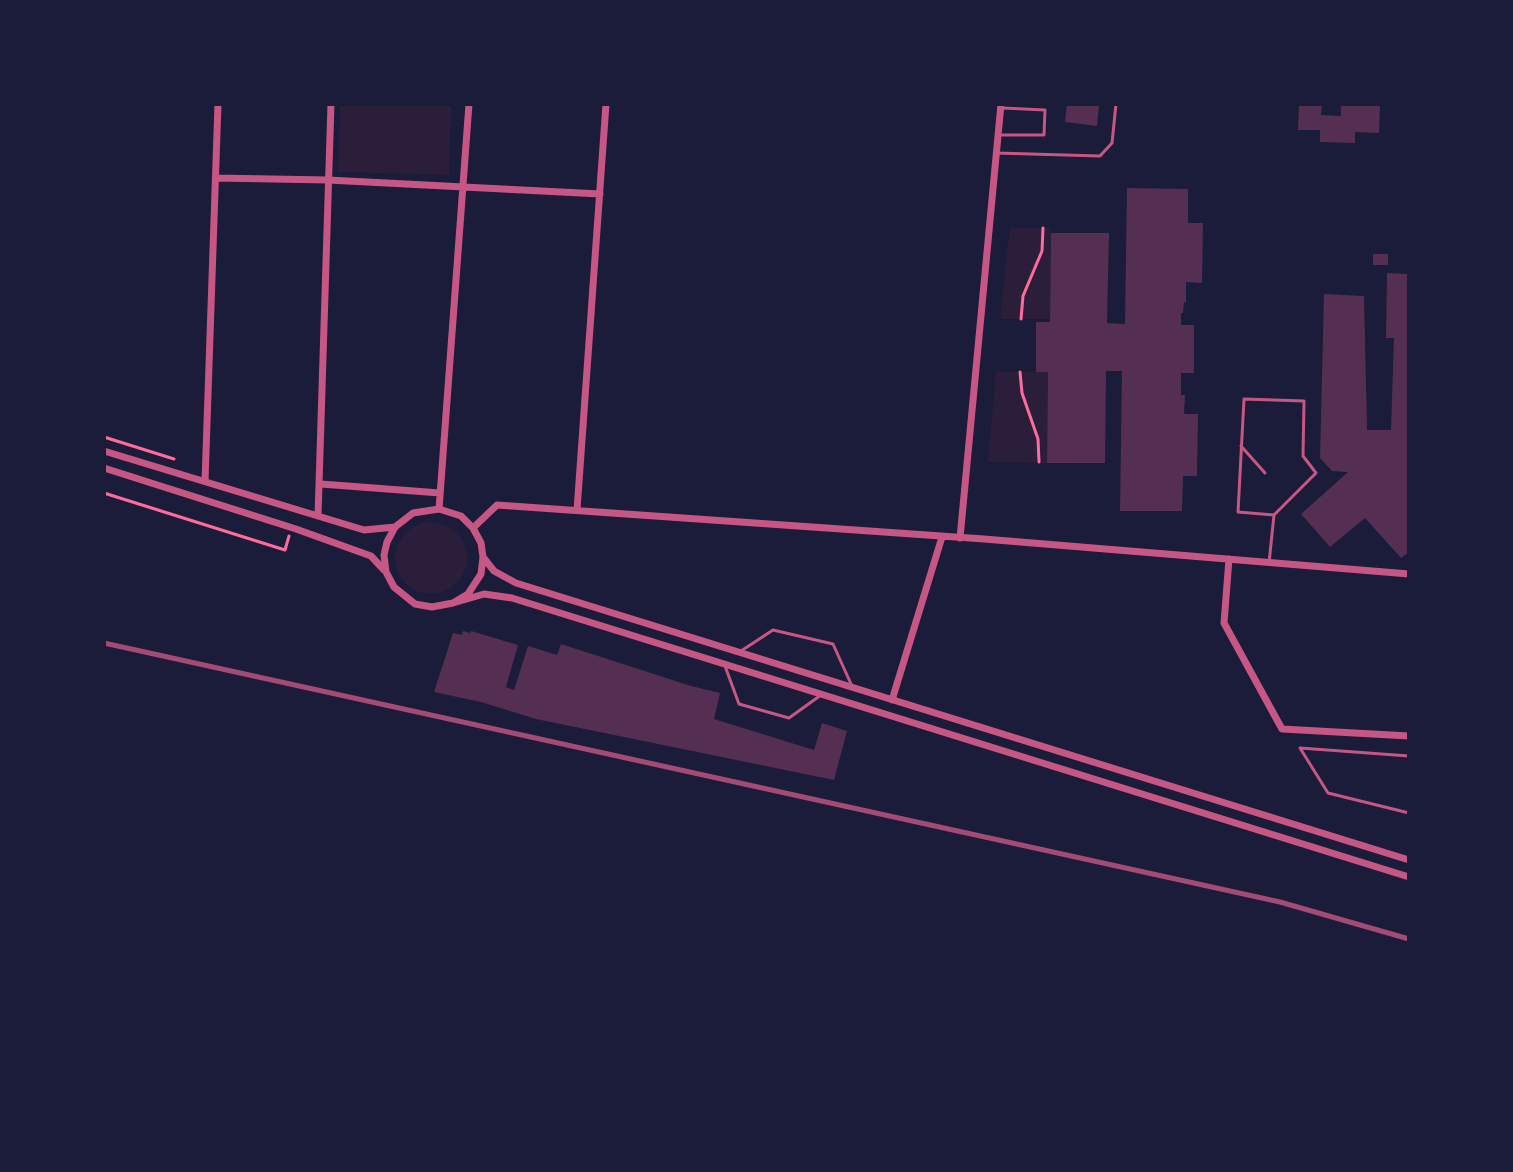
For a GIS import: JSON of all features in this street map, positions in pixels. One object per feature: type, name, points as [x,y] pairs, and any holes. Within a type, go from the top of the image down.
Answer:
[{"type":"street","points":[[205,481],[218,104]]},
{"type":"street","points":[[318,516],[331,104]]},
{"type":"street","points":[[439,509],[469,104]]},
{"type":"street","points":[[577,510],[606,104]]},
{"type":"street","points":[[960,538],[1001,106]]},
{"type":"street","points":[[216,178],[328,180],[600,194]]},
{"type":"street","points":[[104,451],[364,530],[395,527]]},
{"type":"street","points":[[104,468],[199,496],[371,556],[386,572],[394,587],[415,604],[432,607],[484,594],[512,598],[1409,877]]},
{"type":"street","points":[[321,484],[440,493]]},
{"type":"street","points":[[473,528],[497,505],[1409,574]]},
{"type":"street","points":[[386,572],[384,555],[387,542],[395,527],[413,513],[439,509],[461,516],[473,528],[481,543],[483,557],[476,584],[468,594],[453,603]]},
{"type":"street","points":[[892,700],[942,537]]},
{"type":"street","points":[[483,557],[494,571],[516,583],[1409,860]]},
{"type":"street","points":[[1229,559],[1224,623],[1282,729],[1409,736]]},
{"type":"lane","points":[[996,153],[1100,156],[1112,143],[1116,104]]},
{"type":"lane","points":[[998,135],[1044,135],[1045,110],[1001,106]]},
{"type":"lane","points":[[1269,563],[1274,515],[1316,473],[1303,456],[1304,401],[1244,399],[1238,512],[1274,515]]},
{"type":"lane","points":[[1241,446],[1265,473]]},
{"type":"lane","points":[[739,653],[773,630],[833,644],[853,688]]},
{"type":"lane","points":[[725,666],[739,704],[789,718],[821,695]]},
{"type":"lane","points":[[1409,756],[1300,748],[1328,793],[1409,813]]},
{"type":"path","points":[[1021,319],[1023,296],[1042,251],[1043,228]]},
{"type":"path","points":[[1020,372],[1022,393],[1038,439],[1039,462]]},
{"type":"path","points":[[104,493],[285,550]]},
{"type":"shaded area","points":[[340,104],[451,104],[449,175],[338,172]]},
{"type":"shaded area","points":[[1010,227],[1051,228],[1050,319],[1000,319]]},
{"type":"shaded area","points":[[996,372],[1048,372],[1047,463],[988,462]]},
{"type":"shaded area","points":[[431,522],[451,528],[461,538],[467,558],[461,578],[451,588],[431,594],[411,588],[401,578],[395,558],[401,538],[411,528]]},
{"type":"building","points":[[1067,104],[1099,104],[1097,126],[1065,122]]},
{"type":"building","points":[[1299,104],[1322,104],[1321,115],[1341,116],[1341,104],[1380,104],[1379,133],[1355,132],[1355,143],[1320,142],[1320,130],[1298,130]]},
{"type":"building","points":[[1127,188],[1188,189],[1188,223],[1203,223],[1202,283],[1186,282],[1186,302],[1181,313],[1181,325],[1194,325],[1194,373],[1181,373],[1184,414],[1198,414],[1197,476],[1183,476],[1182,511],[1120,511],[1122,371],[1106,371],[1105,463],[1047,463],[1048,372],[1036,372],[1036,322],[1050,322],[1051,233],[1109,233],[1107,323],[1125,324]]},
{"type":"building","points":[[1373,254],[1388,254],[1388,265],[1373,265]]},
{"type":"building","points":[[1387,273],[1409,274],[1409,552],[1401,558],[1365,518],[1330,547],[1301,514],[1348,472],[1332,471],[1320,458],[1324,294],[1364,296],[1367,430],[1391,430],[1394,338],[1386,338]]},
{"type":"building","points":[[463,631],[518,645],[506,687],[514,690],[528,646],[557,655],[561,644],[720,693],[714,719],[814,750],[822,723],[847,731],[834,780],[536,719],[434,692],[453,633],[462,635]]},
{"type":"railway","points":[[104,643],[1280,902],[1409,939]]}]
